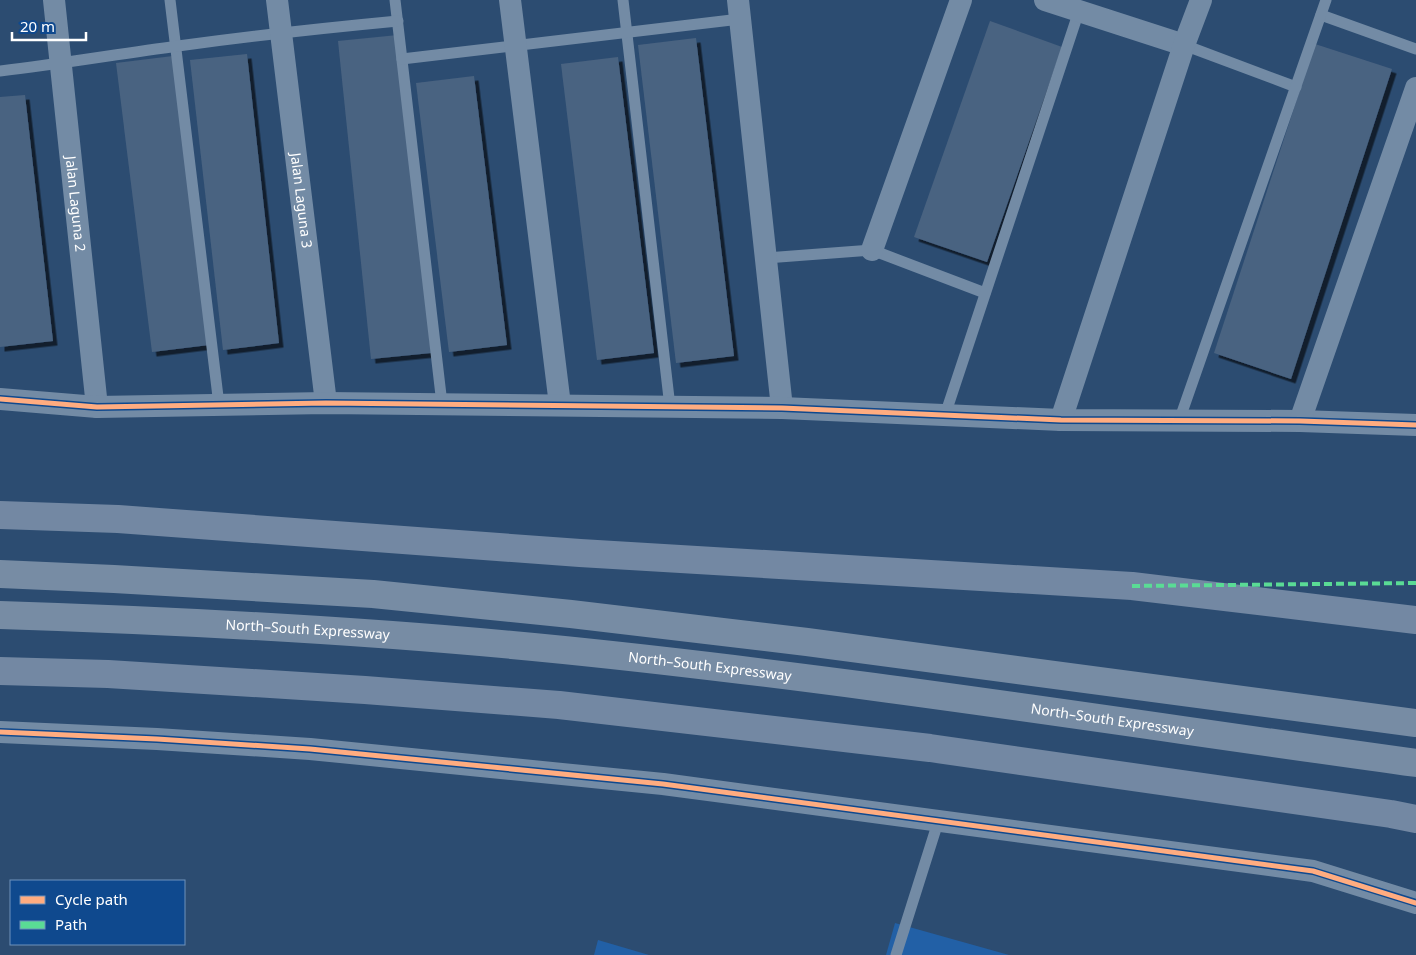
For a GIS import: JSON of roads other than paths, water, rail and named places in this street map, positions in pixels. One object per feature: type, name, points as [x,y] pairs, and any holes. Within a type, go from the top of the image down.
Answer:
[{"type":"highway","points":[[0,574],[373,594],[571,614],[807,642],[1416,723]]},
{"type":"highway","name":"North–South Expressway","points":[[0,614],[111,618],[370,633],[564,650],[802,677],[1416,763]]},
{"type":"main road","points":[[0,515],[118,519],[580,554],[1132,586],[1416,620]]},
{"type":"main road","points":[[0,671],[108,674],[365,690],[635,713],[930,748],[1416,819]]},
{"type":"street","name":"Jalan Laguna 2","points":[[54,0],[97,407]]},
{"type":"street","name":"Jalan Laguna 3","points":[[277,0],[326,403]]},
{"type":"street","points":[[510,0],[560,405]]},
{"type":"street","points":[[872,250],[961,0]]},
{"type":"street","points":[[1045,0],[1184,46]]},
{"type":"street","points":[[1061,420],[1184,46],[1201,0]]},
{"type":"street","points":[[739,10],[782,408]]},
{"type":"street","points":[[1300,422],[1416,88]]},
{"type":"street","points":[[0,399],[97,407],[326,403],[782,408],[1061,420],[1416,425]]},
{"type":"street","points":[[0,732],[157,739],[310,749],[664,784],[1313,870],[1416,903]]},
{"type":"lane","points":[[170,0],[219,405]]},
{"type":"lane","points":[[395,0],[442,404]]},
{"type":"lane","points":[[622,0],[670,407]]},
{"type":"lane","points":[[1179,421],[1326,0]]},
{"type":"lane","points":[[402,59],[626,33],[739,10]]},
{"type":"lane","points":[[945,415],[1079,11]]},
{"type":"lane","points":[[1321,15],[1416,49]]},
{"type":"lane","points":[[0,71],[281,32],[398,21]]},
{"type":"lane","points":[[1184,46],[1296,86]]},
{"type":"lane","points":[[766,258],[872,250],[986,293]]},
{"type":"lane","points":[[896,955],[939,819]]}]
